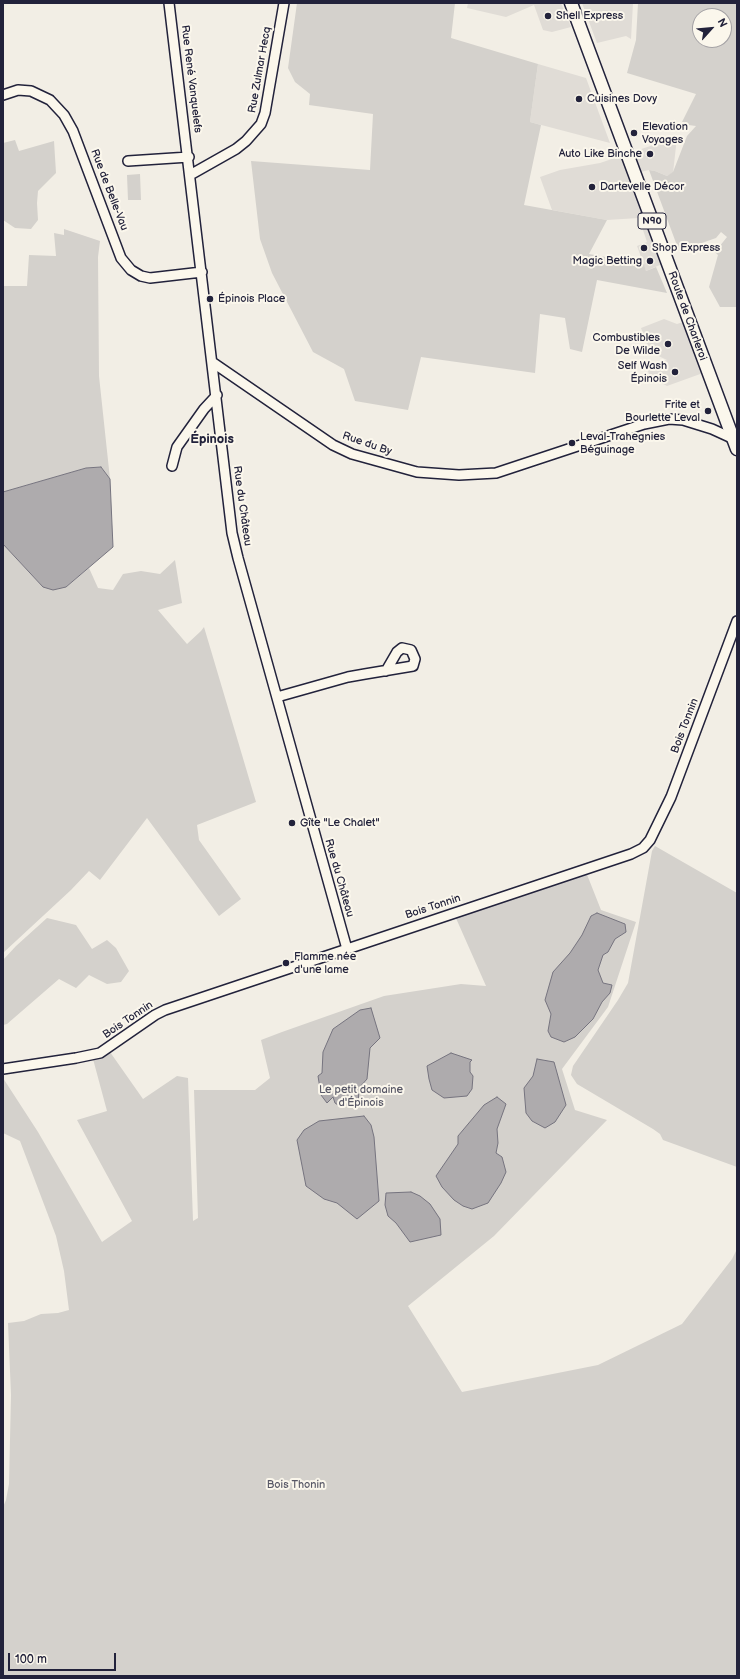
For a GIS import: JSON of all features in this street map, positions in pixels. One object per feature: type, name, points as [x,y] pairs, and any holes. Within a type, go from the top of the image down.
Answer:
[{"type":"main road","name":"Route de Charleroi","points":[[571,3],[736,443]]},
{"type":"street","name":"Rue René Vanquelefs","points":[[170,3],[189,157]]},
{"type":"street","name":"Rue Zulmar Hecq","points":[[190,175],[236,149],[246,141],[261,124],[267,105],[284,3]]},
{"type":"street","name":"Rue de Belle-Vau","points":[[3,95],[18,90],[31,91],[50,100],[64,115],[73,131],[122,258],[130,270],[145,278],[202,272]]},
{"type":"street","points":[[128,161],[189,157],[212,362]]},
{"type":"street","name":"Rue du By","points":[[212,362],[333,445],[352,454],[417,472],[459,475],[496,473],[644,424],[664,420],[683,420],[690,422],[714,430],[736,443]]},
{"type":"street","name":"Rue du Château","points":[[212,362],[232,533],[276,697],[347,949]]},
{"type":"street","points":[[172,466],[177,447],[204,409],[217,395]]},
{"type":"street","name":"Bois Tonnin","points":[[3,1069],[100,1053],[155,1015],[166,1010],[631,854],[643,848],[650,840],[671,797],[737,622]]},
{"type":"street","points":[[276,697],[348,677],[386,671]]},
{"type":"shaded area","points":[[468,3],[561,3],[571,27],[552,32],[543,30],[534,5],[506,17],[467,8]]},
{"type":"shaded area","points":[[582,3],[633,3],[631,39],[626,36],[597,43]]},
{"type":"shaded area","points":[[538,64],[586,78],[610,143],[530,122]]},
{"type":"shaded area","points":[[674,138],[676,146],[673,173],[667,176],[649,170],[636,173],[669,261],[646,271],[637,246],[647,242],[639,218],[607,220],[552,210],[540,177],[560,170],[600,163]]},
{"type":"shaded area","points":[[664,319],[677,324],[683,322],[703,373],[667,386],[650,377],[647,368],[667,360],[650,352],[641,328]]},
{"type":"shaded area","points":[[101,467],[110,479],[113,547],[66,587],[53,590],[43,587],[3,544],[3,492],[86,468]]},
{"type":"shaded area","points":[[597,913],[625,924],[626,932],[615,939],[608,952],[603,955],[598,970],[603,983],[612,985],[610,993],[602,1002],[593,1019],[575,1037],[564,1042],[551,1037],[548,1031],[551,1014],[545,1000],[553,972],[570,953],[582,935],[591,916]]},
{"type":"shaded area","points":[[371,1008],[380,1038],[370,1048],[367,1079],[359,1088],[358,1105],[338,1105],[335,1103],[333,1097],[327,1103],[321,1095],[318,1076],[322,1073],[323,1052],[333,1029],[360,1010]]},
{"type":"shaded area","points":[[451,1053],[472,1060],[470,1062],[470,1072],[473,1076],[472,1089],[467,1096],[444,1098],[432,1090],[427,1066]]},
{"type":"shaded area","points":[[537,1059],[554,1062],[566,1105],[555,1122],[545,1128],[532,1121],[526,1113],[524,1088],[533,1076]]},
{"type":"shaded area","points":[[497,1097],[506,1104],[497,1129],[498,1143],[496,1153],[502,1157],[506,1172],[488,1203],[472,1209],[463,1206],[454,1200],[442,1187],[436,1176],[458,1144],[458,1136],[484,1105]]},
{"type":"shaded area","points":[[364,1116],[371,1125],[374,1137],[379,1201],[357,1219],[337,1203],[324,1199],[306,1186],[297,1140],[304,1130],[319,1121]]},
{"type":"shaded area","points":[[411,1192],[420,1196],[430,1204],[440,1219],[441,1235],[410,1242],[396,1223],[388,1216],[385,1205],[386,1193]]},
{"type":"green space","points":[[297,3],[455,3],[451,38],[538,64],[530,122],[541,125],[524,205],[607,220],[589,254],[644,264],[646,271],[656,267],[667,293],[597,280],[582,352],[570,349],[565,318],[540,314],[535,373],[421,357],[408,410],[355,401],[344,369],[313,352],[272,273],[260,239],[251,161],[370,170],[373,114],[309,105],[310,94],[295,82],[288,68]]},
{"type":"green space","points":[[638,3],[737,3],[737,307],[720,307],[709,287],[718,255],[715,252],[727,237],[721,232],[716,238],[679,251],[649,170],[667,176],[673,172],[687,136],[696,126],[681,124],[696,94],[627,73],[636,40]]},
{"type":"green space","points":[[15,140],[19,151],[54,141],[56,173],[38,191],[38,220],[31,229],[15,228],[3,220],[3,143]]},
{"type":"green space","points":[[140,174],[141,200],[128,200],[127,175]]},
{"type":"green space","points":[[64,229],[100,241],[98,257],[99,376],[110,479],[101,467],[86,468],[3,492],[3,286],[27,286],[29,255],[56,256],[54,233],[64,235]]},
{"type":"green space","points":[[3,544],[43,587],[66,587],[89,568],[98,588],[113,590],[123,574],[141,571],[160,574],[175,560],[182,603],[158,610],[187,644],[204,627],[256,802],[197,825],[199,840],[241,899],[219,916],[147,818],[100,880],[89,871],[71,890],[3,953]]},
{"type":"green space","points":[[655,846],[737,893],[737,1167],[663,1140],[660,1134],[653,1129],[577,1084],[571,1075],[573,1066],[628,983],[652,851]]},
{"type":"green space","name":"Bois Thonin","points":[[586,872],[601,910],[636,922],[608,1007],[562,1069],[575,1110],[607,1120],[494,1236],[408,1306],[462,1392],[598,1365],[682,1324],[732,1259],[737,1249],[737,1676],[3,1676],[3,1507],[9,1484],[11,1395],[8,1323],[24,1321],[41,1314],[58,1313],[69,1310],[64,1271],[56,1236],[20,1141],[3,1133],[3,1078],[38,1132],[102,1242],[132,1221],[77,1120],[107,1111],[93,1059],[110,1052],[143,1099],[177,1076],[188,1078],[193,1221],[198,1218],[194,1090],[255,1090],[270,1078],[261,1040],[282,1032],[384,996],[461,984],[486,986],[455,916]]},
{"type":"green space","points":[[47,918],[76,925],[92,949],[107,940],[116,948],[129,971],[121,982],[107,984],[89,975],[76,988],[59,979],[7,1024],[3,1025],[3,960]]},
{"type":"place","name":"Shell Express","points":[[548,16]]},
{"type":"place","name":"Cuisines Dovy","points":[[579,99]]},
{"type":"place","name":"Elevation Voyages","points":[[634,133]]},
{"type":"place","name":"Auto Like Binche","points":[[650,154]]},
{"type":"place","name":"Dartevelle Décor","points":[[592,187]]},
{"type":"place","name":"Shop Express","points":[[644,248]]},
{"type":"place","name":"Magic Betting","points":[[650,261]]},
{"type":"place","name":"Épinois Place","points":[[210,299]]},
{"type":"place","name":"Combustibles De Wilde","points":[[668,344]]},
{"type":"place","name":"Self Wash Épinois","points":[[675,372]]},
{"type":"place","name":"Frite et Bourlette Leval","points":[[708,411]]},
{"type":"place","name":"Leval-Trahegnies Béguinage","points":[[572,443]]},
{"type":"place","name":"Gîte \"Le Chalet\"","points":[[292,823]]},
{"type":"place","name":"Flamme née d'une lame","points":[[286,963]]},
{"type":"district","name":"Épinois","points":[[212,440]]},
{"type":"park label","name":"Le petit domaine d'Épinois","points":[[361,1096]]}]
